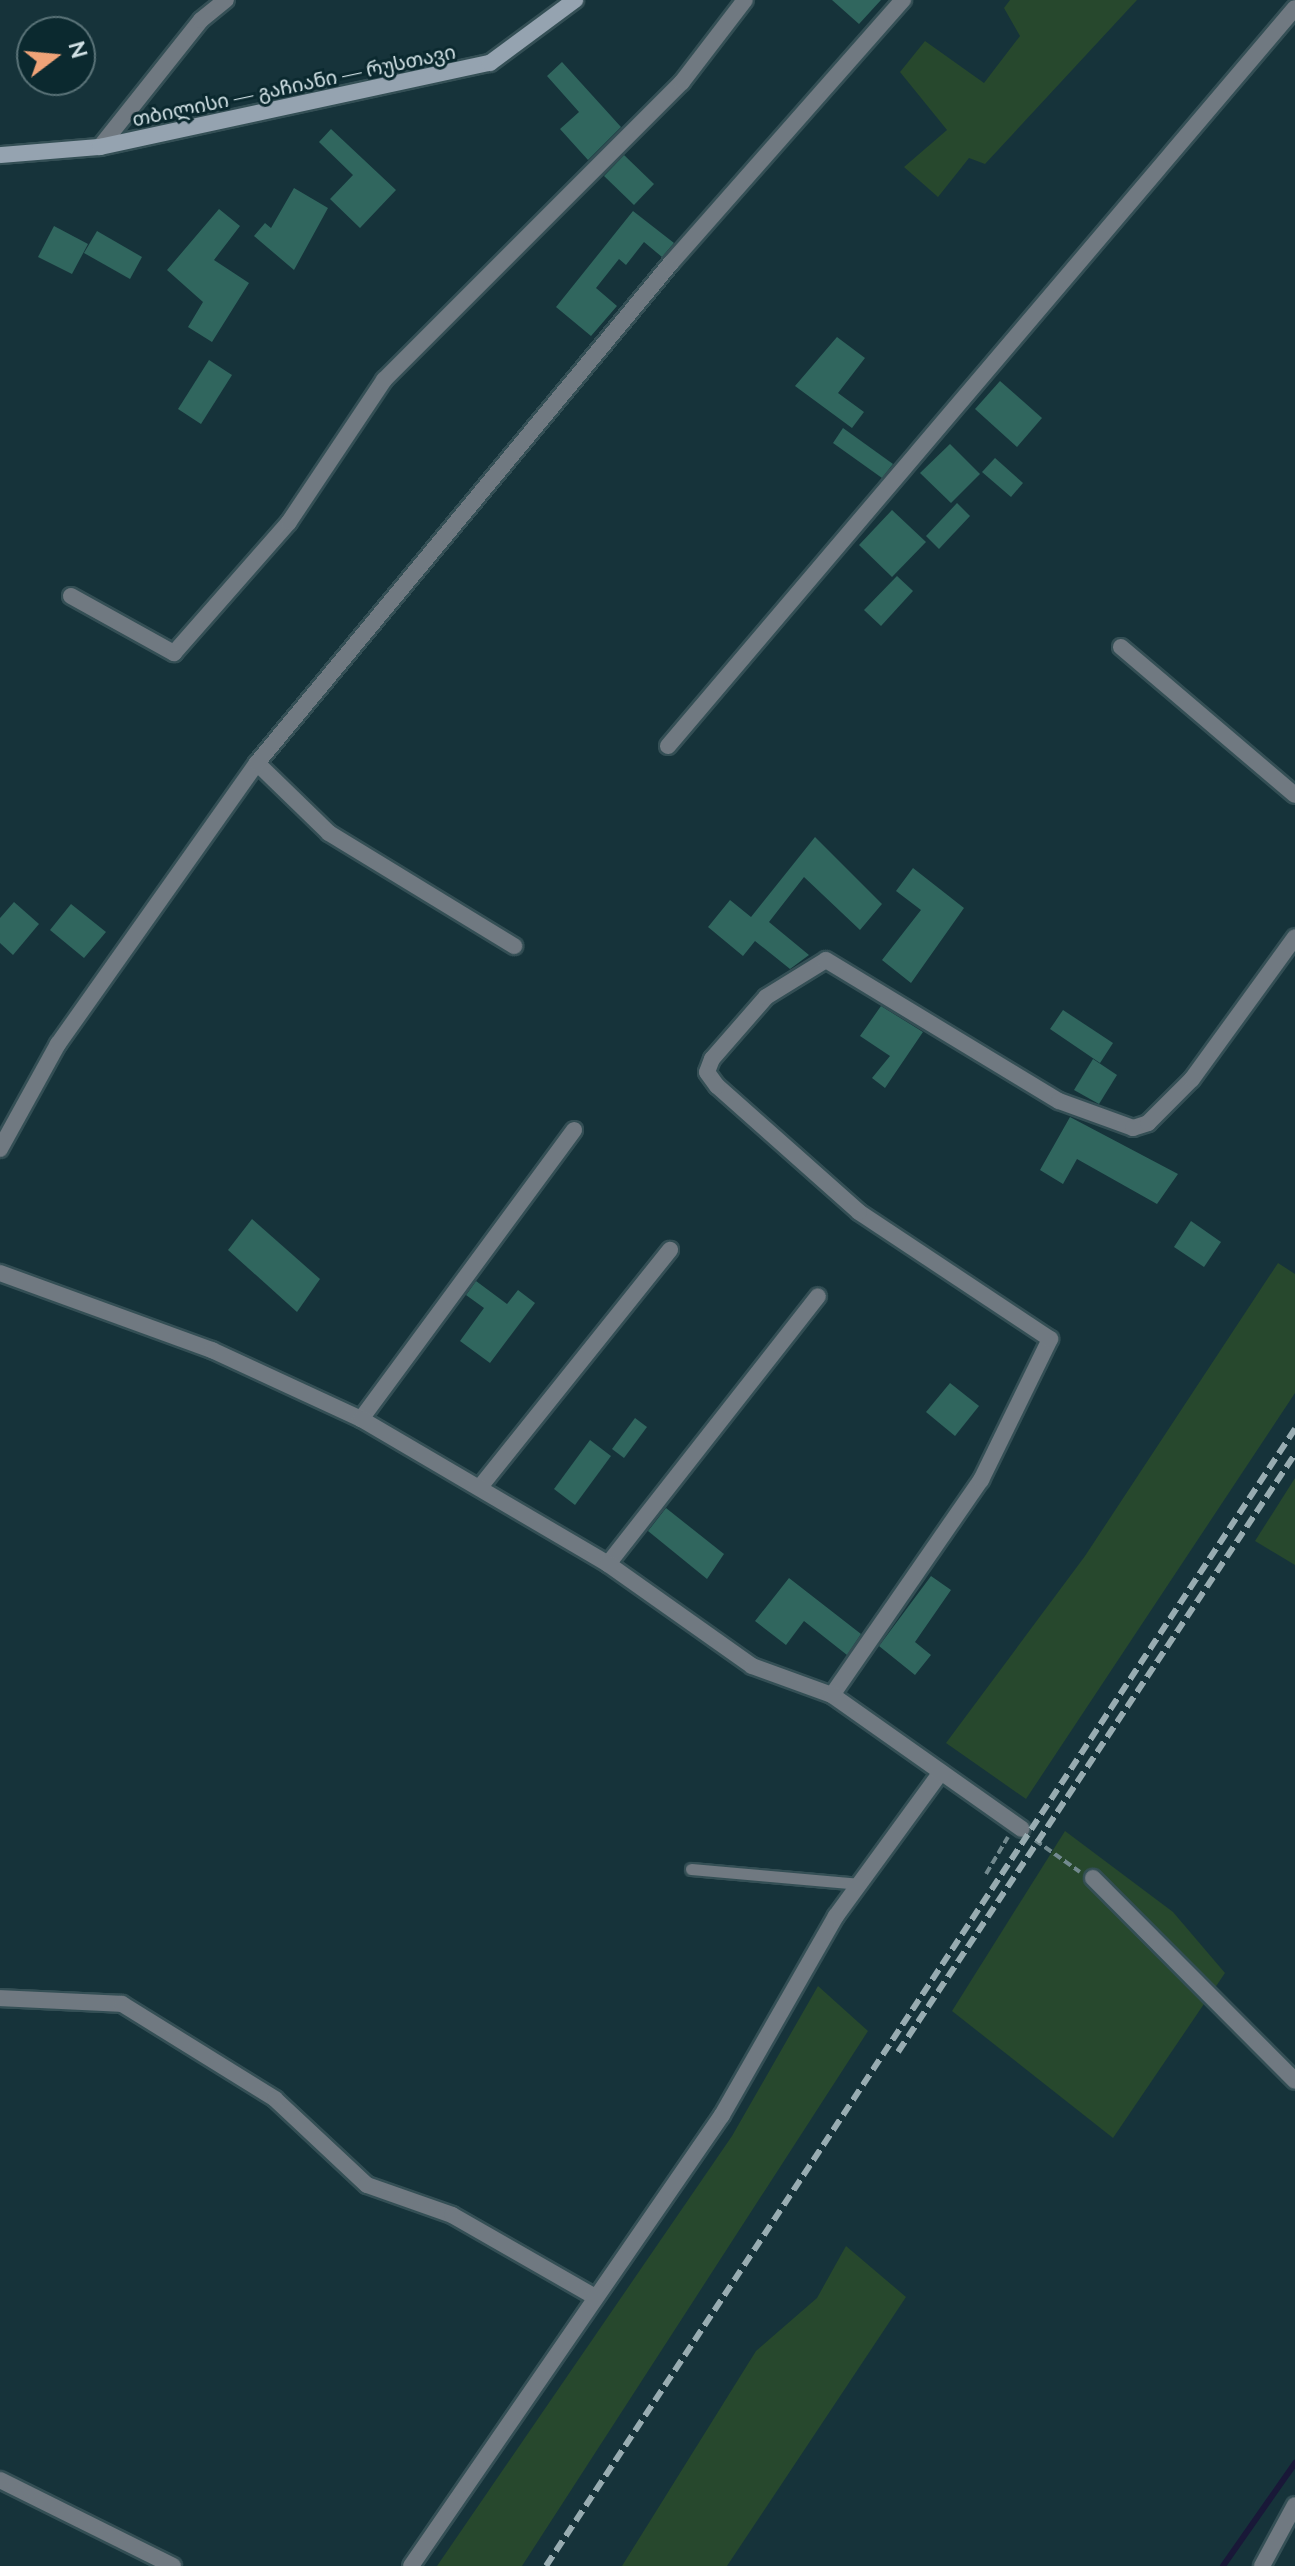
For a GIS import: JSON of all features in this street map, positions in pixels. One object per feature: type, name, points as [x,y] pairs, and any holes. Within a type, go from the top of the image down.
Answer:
[{"type":"main road","name":"თბილისი — გაჩიანი — რუსთავი","points":[[0,155],[100,147],[490,63],[575,0]]},
{"type":"street","points":[[100,147],[201,20],[226,0]]},
{"type":"street","points":[[71,596],[174,653],[289,522],[384,380],[672,93],[745,0]]},
{"type":"street","points":[[0,1149],[93,991],[257,763],[671,263],[903,0]]},
{"type":"street","points":[[668,746],[1295,8]]},
{"type":"street","points":[[1121,647],[1295,795]]},
{"type":"street","points":[[257,763],[329,833],[514,946]]},
{"type":"street","points":[[832,1695],[981,1480],[1050,1339],[859,1212],[717,1086],[707,1072],[712,1059],[766,997],[826,960],[1059,1101],[1133,1128],[1148,1123],[1192,1079],[1295,937]]},
{"type":"street","points":[[361,1419],[574,1130]]},
{"type":"street","points":[[480,1487],[670,1250]]},
{"type":"street","points":[[0,1273],[212,1350],[361,1419],[608,1564],[752,1666],[832,1695],[1019,1827]]},
{"type":"street","points":[[608,1564],[818,1296]]},
{"type":"street","points":[[411,2566],[722,2115],[860,1884],[941,1772]]},
{"type":"street","points":[[1093,1878],[1295,2081]]},
{"type":"street","points":[[0,1998],[122,2004],[275,2099],[367,2185],[452,2215],[595,2297]]},
{"type":"street","points":[[0,2480],[152,2561],[173,2566]]},
{"type":"street","points":[[1262,2566],[1295,2505]]},
{"type":"lane","points":[[691,1869],[860,1884]]},
{"type":"path","points":[[986,1874],[1019,1827]]},
{"type":"path","points":[[1046,1848],[1093,1878]]},
{"type":"green space","points":[[1010,0],[1137,0],[985,164],[969,158],[938,197],[904,167],[947,130],[900,72],[925,41],[984,83],[1020,36],[1004,8]]},
{"type":"green space","points":[[1278,1263],[1295,1274],[1295,1393],[1026,1799],[946,1743],[1085,1556]]},
{"type":"green space","points":[[1295,1478],[1295,1565],[1255,1541]]},
{"type":"green space","points":[[1065,1831],[1173,1912],[1225,1973],[1113,2138],[952,2011]]},
{"type":"green space","points":[[818,1986],[868,2031],[522,2566],[437,2566],[732,2136]]},
{"type":"green space","points":[[846,2246],[906,2297],[727,2566],[622,2566],[756,2351],[817,2298]]},
{"type":"building","points":[[832,0],[881,0],[859,24]]},
{"type":"building","points":[[562,62],[621,127],[588,160],[560,129],[579,112],[547,76]]},
{"type":"building","points":[[331,129],[396,190],[360,228],[330,199],[353,175],[319,142]]},
{"type":"building","points":[[624,155],[654,184],[634,205],[604,176]]},
{"type":"building","points":[[294,188],[328,208],[294,270],[254,236],[265,223],[271,228]]},
{"type":"building","points":[[219,209],[240,226],[214,260],[249,283],[212,342],[188,327],[203,302],[167,270]]},
{"type":"building","points":[[633,211],[674,243],[662,257],[644,242],[626,265],[619,259],[596,288],[617,306],[591,336],[556,307]]},
{"type":"building","points":[[54,226],[88,244],[72,274],[38,257]]},
{"type":"building","points":[[97,231],[142,257],[130,279],[84,253]]},
{"type":"building","points":[[837,337],[865,358],[838,393],[864,412],[852,428],[795,386]]},
{"type":"building","points":[[209,360],[232,375],[201,424],[178,409]]},
{"type":"building","points":[[1000,381],[1042,418],[1017,447],[975,409]]},
{"type":"building","points":[[843,428],[893,464],[882,478],[833,443]]},
{"type":"building","points":[[950,444],[980,474],[951,503],[920,473]]},
{"type":"building","points":[[995,458],[1023,483],[1011,497],[982,472]]},
{"type":"building","points":[[957,503],[970,516],[939,549],[926,536]]},
{"type":"building","points":[[892,510],[926,542],[892,577],[859,545]]},
{"type":"building","points":[[897,576],[913,591],[881,626],[864,610]]},
{"type":"building","points":[[815,837],[882,904],[860,930],[804,877],[769,922],[809,955],[790,969],[755,941],[743,956],[708,927],[730,900],[751,917]]},
{"type":"building","points":[[913,868],[964,908],[911,983],[882,960],[921,910],[896,891]]},
{"type":"building","points":[[14,902],[39,924],[13,955],[0,943],[0,918]]},
{"type":"building","points":[[71,904],[106,932],[84,958],[50,930]]},
{"type":"building","points":[[881,1006],[923,1032],[885,1088],[872,1078],[890,1056],[860,1036]]},
{"type":"building","points":[[1063,1010],[1113,1043],[1100,1063],[1050,1029]]},
{"type":"building","points":[[1093,1059],[1117,1075],[1099,1104],[1074,1090]]},
{"type":"building","points":[[1070,1117],[1178,1174],[1157,1204],[1077,1159],[1063,1184],[1040,1170]]},
{"type":"building","points":[[252,1219],[320,1279],[297,1312],[228,1250]]},
{"type":"building","points":[[1191,1221],[1221,1242],[1204,1267],[1174,1247]]},
{"type":"building","points":[[476,1281],[507,1304],[518,1290],[535,1303],[490,1363],[460,1341],[484,1308],[466,1295]]},
{"type":"building","points":[[950,1383],[979,1406],[955,1436],[926,1412]]},
{"type":"building","points":[[635,1418],[647,1427],[624,1458],[612,1449]]},
{"type":"building","points":[[590,1440],[611,1456],[575,1505],[554,1489]]},
{"type":"building","points":[[666,1508],[724,1554],[707,1579],[648,1531]]},
{"type":"building","points":[[931,1576],[951,1590],[915,1642],[931,1655],[915,1675],[879,1646]]},
{"type":"building","points":[[789,1578],[861,1634],[847,1655],[804,1621],[786,1645],[755,1621]]},
{"type":"waterway","points":[[1223,2566],[1295,2463]]},
{"type":"railway","points":[[546,2566],[1295,1429]]},
{"type":"railway","points":[[898,2052],[1295,1454]]}]
